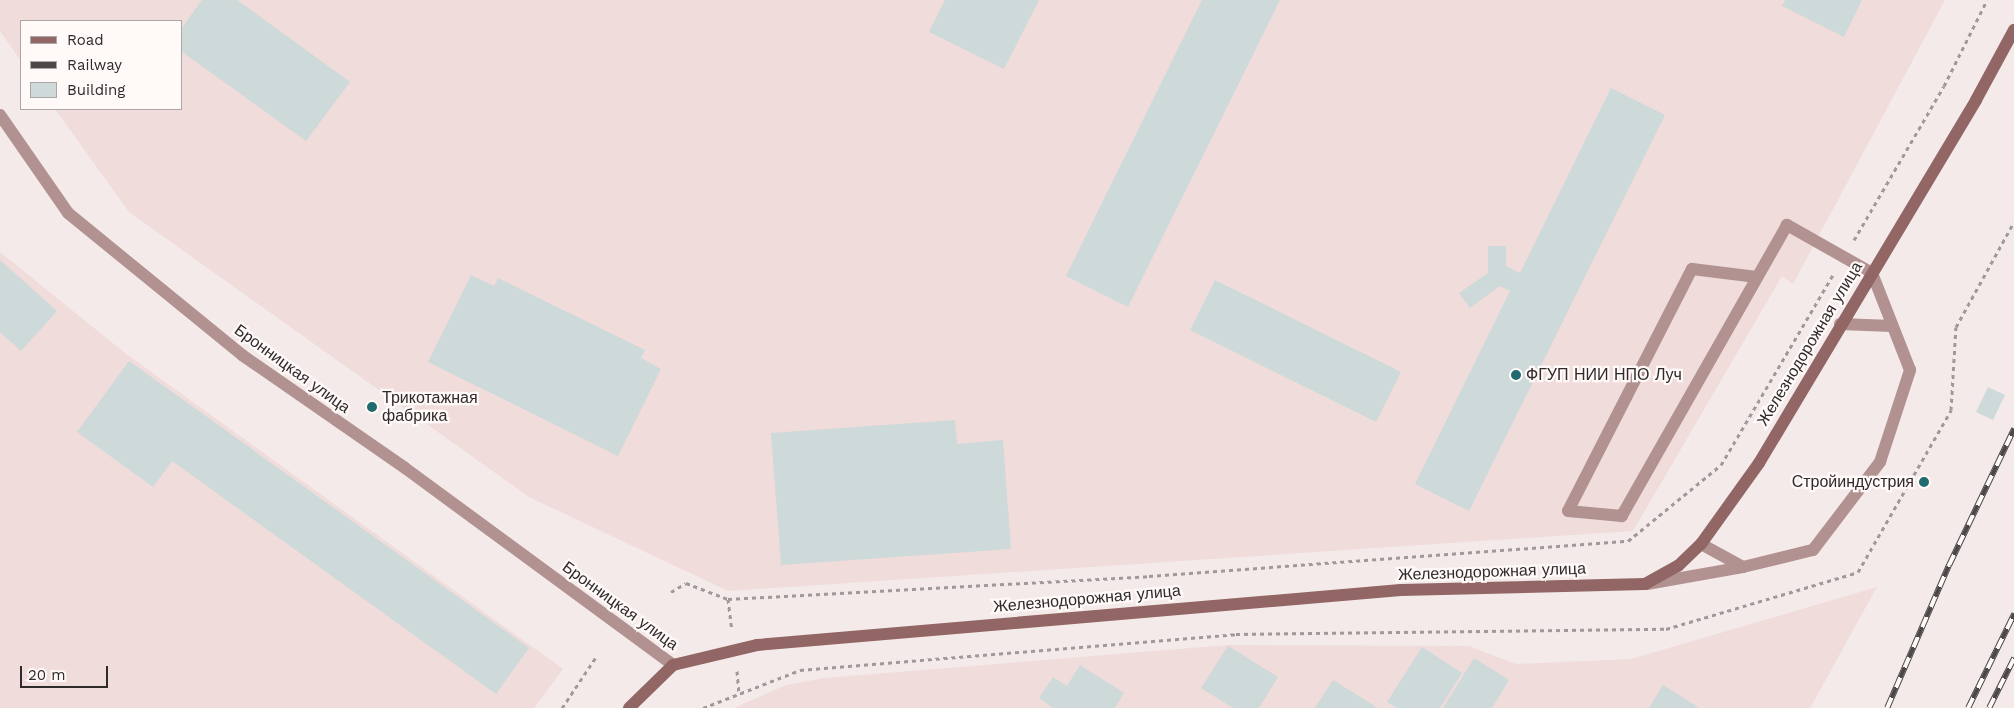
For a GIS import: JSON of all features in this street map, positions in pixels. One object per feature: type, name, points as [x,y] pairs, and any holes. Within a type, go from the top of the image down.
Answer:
[{"type":"main road","name":"Железнодорожная улица","points":[[673,665],[757,645],[1197,606],[1401,590],[1645,584],[1678,566],[1701,544],[1759,463],[1840,324],[1976,100],[2014,30]]},
{"type":"main road","points":[[629,708],[673,665]]},
{"type":"street","name":"Бронницкая улица","points":[[0,115],[68,213],[76,220],[242,355],[405,468],[673,665]]},
{"type":"street","points":[[1645,584],[1743,567],[1813,550],[1880,462],[1910,370],[1872,272],[1787,225],[1622,516],[1568,511],[1692,269],[1758,276]]},
{"type":"street","points":[[1840,324],[1892,326]]},
{"type":"street","points":[[1701,544],[1743,567]]},
{"type":"path","points":[[671,592],[686,583],[728,599],[1149,576],[1628,541],[1721,465],[1944,86],[1986,0]]},
{"type":"path","points":[[562,708],[596,657]]},
{"type":"shaded area","points":[[0,0],[1945,0],[1793,284],[1782,276],[1633,531],[728,591],[529,497],[129,212],[56,110],[182,110],[182,20],[20,20],[20,60],[0,31]]},
{"type":"shaded area","points":[[0,252],[125,353],[563,669],[534,708],[0,708]]},
{"type":"shaded area","points":[[1877,587],[1810,708],[734,708],[786,685],[824,678],[1228,645],[1469,646],[1516,664],[1631,659]]},
{"type":"building","points":[[202,0],[237,0],[350,82],[306,141],[182,52],[182,28]]},
{"type":"building","points":[[945,0],[1039,0],[1004,69],[929,32]]},
{"type":"building","points":[[1202,0],[1280,0],[1128,307],[1066,276]]},
{"type":"building","points":[[1785,0],[1862,0],[1844,37],[1782,6]]},
{"type":"building","points":[[1611,88],[1665,115],[1469,511],[1415,484],[1510,291],[1500,286],[1470,308],[1459,293],[1488,273],[1488,246],[1506,246],[1506,266],[1520,273]]},
{"type":"building","points":[[0,260],[57,311],[21,351],[0,332]]},
{"type":"building","points":[[471,275],[494,286],[498,278],[645,350],[641,358],[661,369],[618,456],[428,362]]},
{"type":"building","points":[[1215,280],[1401,372],[1376,422],[1190,330]]},
{"type":"building","points":[[129,361],[529,648],[496,694],[172,461],[153,487],[77,432]]},
{"type":"building","points":[[1988,387],[2005,395],[1993,420],[1976,412]]},
{"type":"building","points":[[955,420],[957,444],[1003,440],[1011,549],[781,565],[771,433]]},
{"type":"building","points":[[1228,646],[1278,677],[1259,708],[1233,708],[1201,688]]},
{"type":"building","points":[[1422,647],[1462,673],[1440,708],[1397,708],[1387,702]]},
{"type":"building","points":[[1474,658],[1509,680],[1492,708],[1443,708]]},
{"type":"building","points":[[1080,665],[1124,693],[1115,708],[1053,708],[1039,698],[1053,677],[1067,686]]},
{"type":"building","points":[[1333,680],[1378,708],[1315,708]]},
{"type":"building","points":[[1663,685],[1698,707],[1649,708]]},
{"type":"railway","points":[[1887,708],[1949,565],[2014,429]]},
{"type":"railway","points":[[1968,708],[2014,614]]},
{"type":"railway","points":[[1989,708],[2014,658]]},
{"type":"place","name":"ФГУП НИИ НПО Луч","points":[[1516,375]]},
{"type":"place","name":"Трикотажная фабрика","points":[[372,407]]},
{"type":"place","name":"Стройиндустрия","points":[[1924,482]]}]
